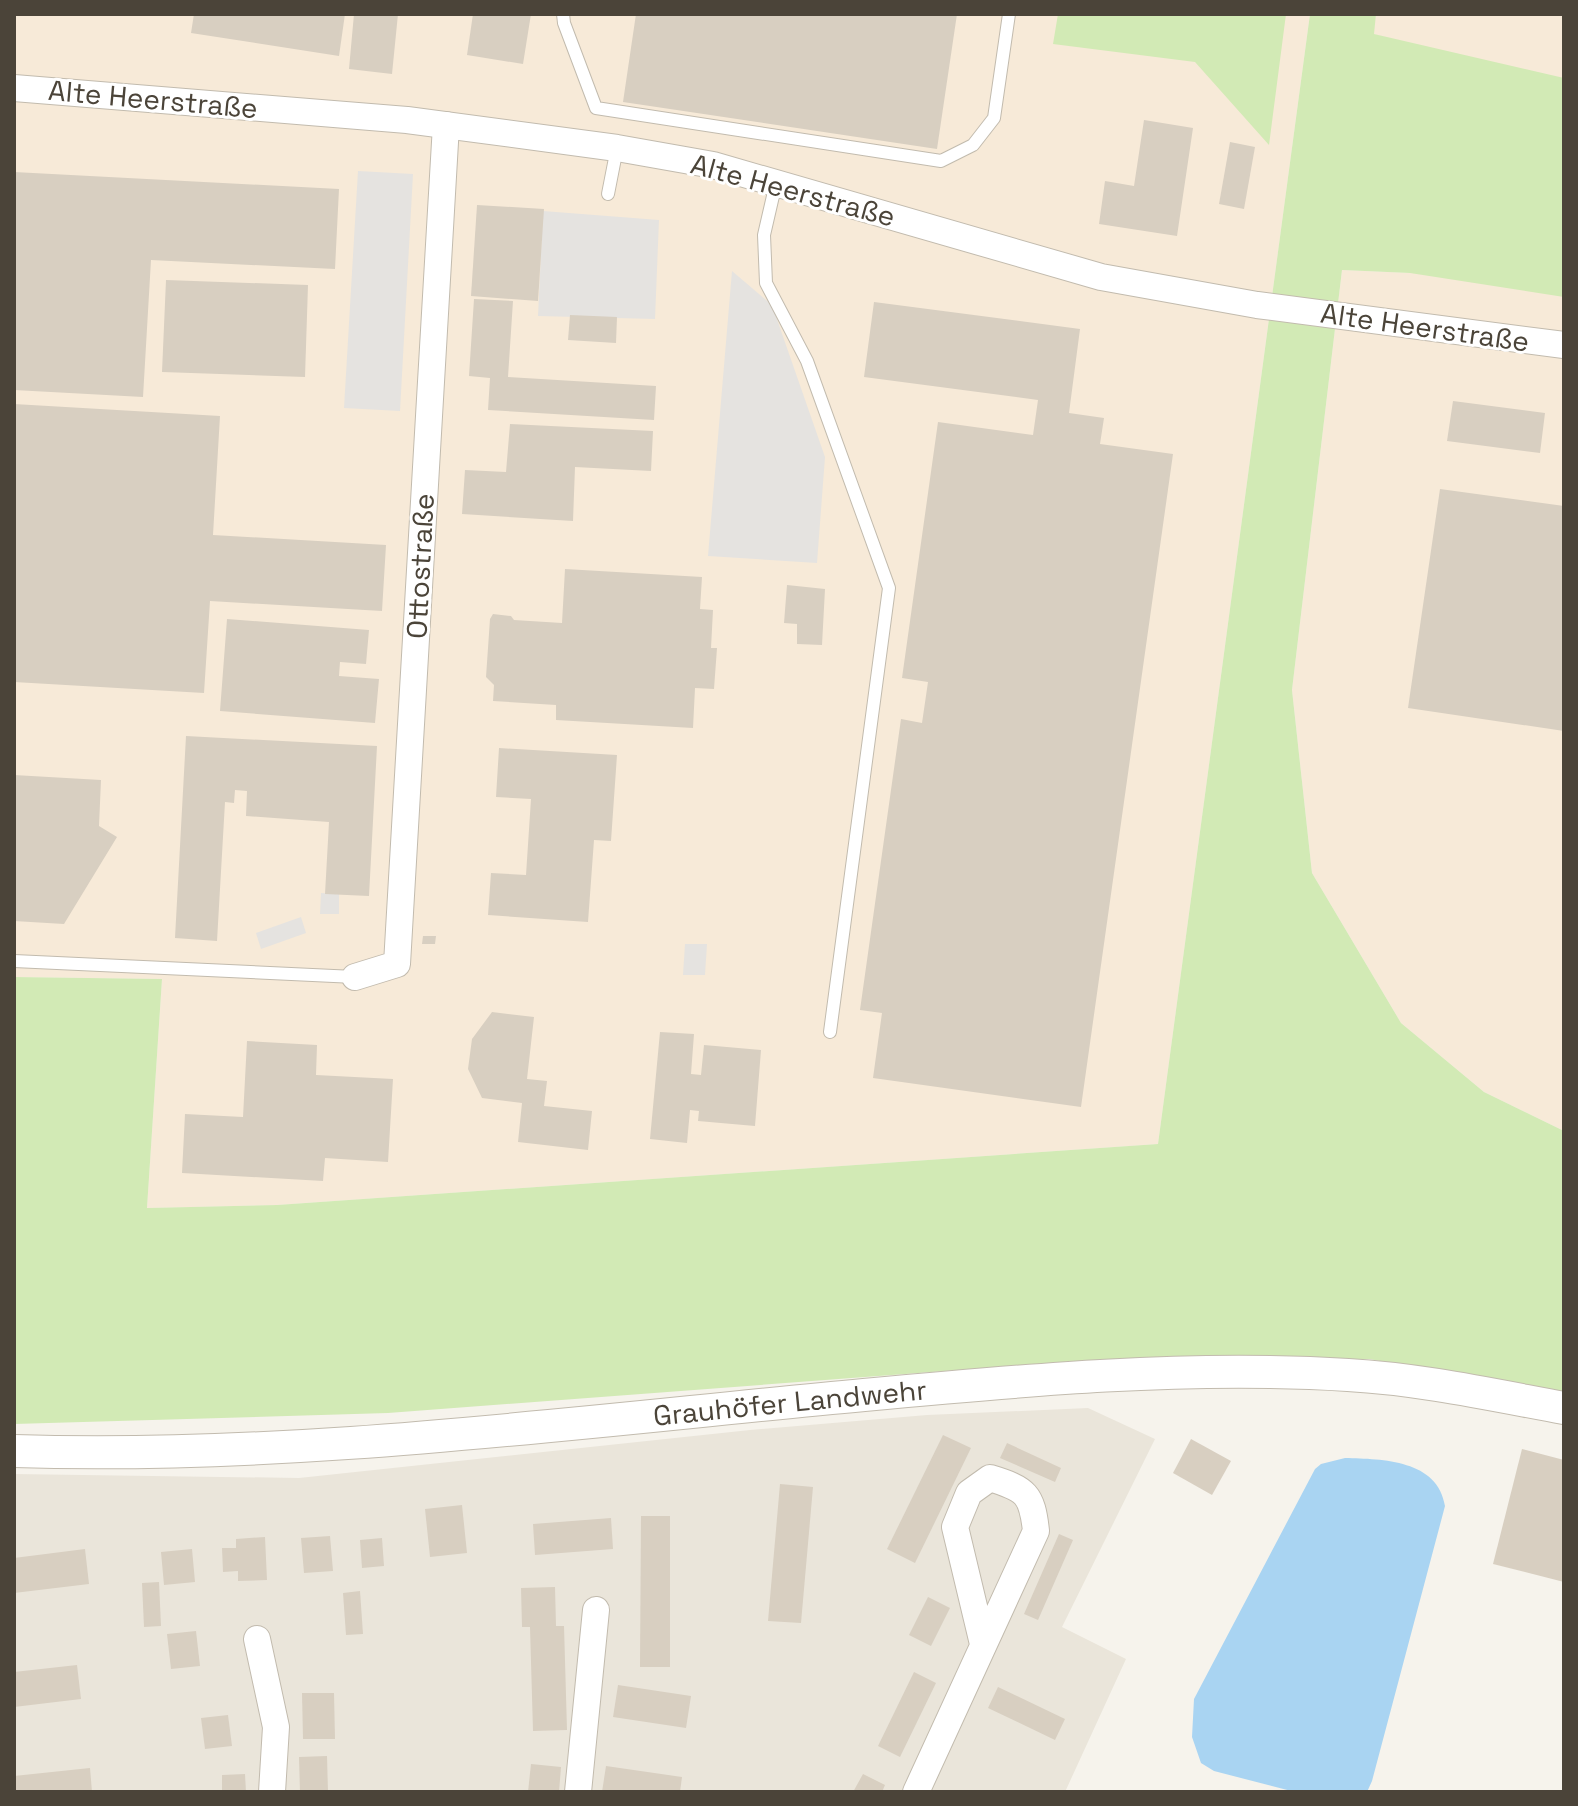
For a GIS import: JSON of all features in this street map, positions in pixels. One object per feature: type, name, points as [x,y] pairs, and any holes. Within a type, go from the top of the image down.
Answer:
[{"type":"street","name":"Alte Heerstraße","points":[[14,88],[446,125],[617,148],[713,165],[1101,277],[1174,293],[1564,345]]},
{"type":"street","name":"Ottostraße","points":[[355,977],[397,964],[446,125]]},
{"type":"street","name":"Grauhöfer Landwehr","points":[[14,1451],[90,1454],[275,1447],[976,1385],[1161,1373],[1389,1379],[1564,1408]]},
{"type":"street","points":[[916,1792],[1036,1531],[1033,1502],[1016,1486],[990,1478],[969,1493],[955,1527],[983,1644]]},
{"type":"street","points":[[578,1792],[596,1610]]},
{"type":"street","points":[[257,1639],[276,1727],[272,1792]]},
{"type":"lane","points":[[563,14],[596,108],[941,161],[973,145],[994,118],[1009,14]]},
{"type":"lane","points":[[608,194],[617,148]]},
{"type":"lane","points":[[776,183],[764,235],[766,283],[807,361],[889,588],[830,1032]]},
{"type":"lane","points":[[14,961],[355,977]]},
{"type":"shaded area","points":[[14,14],[1310,14],[1158,1144],[277,1205],[147,1208],[162,979],[14,977]]},
{"type":"shaded area","points":[[1376,14],[1564,14],[1564,1131],[1484,1092],[1401,1023],[1312,873],[1292,690],[1342,270],[1410,273],[1443,52],[1373,34]]},
{"type":"shaded area","points":[[358,171],[413,174],[400,411],[344,408]]},
{"type":"shaded area","points":[[543,211],[659,220],[655,319],[538,316]]},
{"type":"shaded area","points":[[732,271],[772,305],[825,457],[817,563],[708,556]]},
{"type":"shaded area","points":[[321,893],[339,894],[339,914],[320,914]]},
{"type":"shaded area","points":[[301,917],[306,933],[261,949],[256,933]]},
{"type":"shaded area","points":[[685,944],[707,944],[705,975],[683,975]]},
{"type":"shaded area","points":[[1088,1408],[1155,1439],[1062,1627],[1126,1659],[1065,1792],[14,1792],[14,1474],[299,1478],[750,1430],[927,1415]]},
{"type":"green space","points":[[1058,14],[1286,14],[1269,145],[1195,62],[1053,44]]},
{"type":"green space","points":[[1310,14],[1376,14],[1374,34],[1564,78],[1564,297],[1410,273],[1342,270],[1292,690],[1312,873],[1401,1023],[1484,1092],[1564,1131],[1564,1394],[1369,1359],[1066,1362],[388,1413],[14,1424],[14,977],[162,979],[147,1208],[277,1205],[1158,1144]]},
{"type":"water","points":[[1345,1458],[1391,1461],[1420,1471],[1432,1479],[1445,1506],[1372,1781],[1367,1792],[1295,1792],[1214,1771],[1201,1763],[1192,1737],[1194,1699],[1315,1469],[1321,1464]]},
{"type":"building","points":[[194,14],[345,14],[339,56],[191,33]]},
{"type":"building","points":[[354,14],[398,14],[392,74],[349,69]]},
{"type":"building","points":[[473,14],[531,14],[523,64],[467,55]]},
{"type":"building","points":[[636,14],[957,14],[937,149],[623,102]]},
{"type":"building","points":[[1144,120],[1193,128],[1177,236],[1099,224],[1105,181],[1134,186]]},
{"type":"building","points":[[1230,142],[1255,147],[1244,209],[1219,204]]},
{"type":"building","points":[[14,172],[339,189],[335,269],[151,260],[143,397],[14,390]]},
{"type":"building","points":[[477,205],[544,209],[538,301],[471,296]]},
{"type":"building","points":[[166,280],[308,285],[305,377],[162,372]]},
{"type":"building","points":[[474,299],[513,301],[508,377],[656,386],[654,420],[488,410],[490,378],[469,376]]},
{"type":"building","points":[[874,302],[1080,329],[1069,413],[1104,418],[1100,444],[1173,454],[1081,1107],[873,1078],[882,1013],[860,1010],[901,719],[922,723],[928,682],[902,678],[938,422],[1033,435],[1038,400],[864,377]]},
{"type":"building","points":[[570,315],[617,317],[616,343],[568,340]]},
{"type":"building","points":[[1453,401],[1545,413],[1540,453],[1447,441]]},
{"type":"building","points":[[14,404],[220,416],[213,535],[386,545],[382,611],[210,601],[204,693],[14,682]]},
{"type":"building","points":[[510,424],[653,431],[651,471],[575,467],[573,521],[462,514],[465,470],[506,472]]},
{"type":"building","points":[[1440,489],[1564,506],[1564,731],[1408,708]]},
{"type":"building","points":[[565,569],[702,577],[700,609],[713,610],[711,648],[717,648],[714,689],[695,688],[693,728],[556,720],[556,705],[493,701],[494,685],[486,677],[490,619],[493,614],[511,616],[514,620],[562,623]]},
{"type":"building","points":[[787,585],[825,589],[822,645],[797,644],[797,624],[784,623]]},
{"type":"building","points":[[227,619],[369,630],[366,664],[340,662],[339,676],[379,679],[375,723],[220,711]]},
{"type":"building","points":[[186,736],[377,746],[369,896],[325,894],[329,822],[246,816],[247,791],[235,790],[234,803],[225,802],[217,941],[175,938]]},
{"type":"building","points":[[499,748],[617,755],[611,841],[594,840],[588,922],[488,915],[491,873],[526,875],[531,799],[496,797]]},
{"type":"building","points":[[14,775],[101,780],[99,826],[117,837],[64,924],[14,921]]},
{"type":"building","points":[[423,936],[436,936],[435,944],[422,944]]},
{"type":"building","points":[[492,1012],[534,1017],[527,1079],[547,1081],[544,1106],[592,1111],[588,1150],[518,1142],[522,1103],[482,1098],[468,1069],[472,1039]]},
{"type":"building","points":[[660,1032],[694,1034],[691,1074],[701,1075],[704,1045],[761,1050],[755,1126],[698,1121],[699,1111],[690,1110],[687,1143],[650,1139]]},
{"type":"building","points":[[247,1041],[317,1045],[316,1075],[393,1079],[388,1162],[325,1158],[323,1181],[182,1173],[185,1114],[243,1117]]},
{"type":"building","points":[[943,1435],[971,1448],[915,1563],[887,1549]]},
{"type":"building","points":[[1191,1439],[1231,1461],[1212,1495],[1173,1473]]},
{"type":"building","points":[[1007,1443],[1061,1468],[1055,1482],[1000,1458]]},
{"type":"building","points":[[1522,1449],[1564,1460],[1564,1582],[1493,1564]]},
{"type":"building","points":[[780,1484],[813,1487],[801,1623],[768,1621]]},
{"type":"building","points":[[462,1505],[467,1553],[430,1557],[425,1509]]},
{"type":"building","points":[[641,1516],[670,1516],[670,1667],[640,1667]]},
{"type":"building","points":[[611,1518],[613,1549],[535,1555],[533,1524]]},
{"type":"building","points":[[1059,1534],[1073,1540],[1038,1620],[1024,1614]]},
{"type":"building","points":[[330,1536],[333,1571],[304,1573],[301,1538]]},
{"type":"building","points":[[265,1537],[267,1580],[238,1581],[238,1571],[223,1572],[222,1548],[236,1548],[236,1539]]},
{"type":"building","points":[[382,1538],[384,1566],[362,1568],[360,1540]]},
{"type":"building","points":[[85,1549],[89,1584],[14,1593],[14,1558]]},
{"type":"building","points":[[192,1549],[195,1582],[164,1585],[161,1552]]},
{"type":"building","points":[[159,1582],[161,1626],[144,1627],[142,1583]]},
{"type":"building","points":[[555,1587],[556,1626],[564,1626],[567,1730],[533,1731],[530,1627],[522,1627],[521,1588]]},
{"type":"building","points":[[360,1591],[363,1634],[346,1635],[343,1593]]},
{"type":"building","points":[[928,1597],[950,1608],[931,1646],[909,1635]]},
{"type":"building","points":[[196,1631],[200,1666],[171,1669],[167,1634]]},
{"type":"building","points":[[77,1665],[81,1699],[14,1707],[14,1672]]},
{"type":"building","points":[[914,1672],[936,1683],[900,1757],[878,1746]]},
{"type":"building","points":[[618,1685],[691,1696],[686,1728],[613,1717]]},
{"type":"building","points":[[998,1687],[1065,1719],[1055,1740],[988,1708]]},
{"type":"building","points":[[302,1693],[334,1693],[335,1739],[303,1739]]},
{"type":"building","points":[[228,1715],[232,1746],[205,1749],[201,1718]]},
{"type":"building","points":[[327,1756],[328,1792],[300,1792],[299,1757]]},
{"type":"building","points":[[531,1764],[561,1767],[559,1792],[528,1792]]},
{"type":"building","points":[[606,1766],[682,1777],[680,1792],[602,1792]]},
{"type":"building","points":[[90,1768],[92,1792],[14,1792],[14,1776]]},
{"type":"building","points":[[245,1774],[246,1792],[222,1792],[222,1775]]},
{"type":"building","points":[[863,1774],[885,1785],[882,1792],[853,1792]]}]
